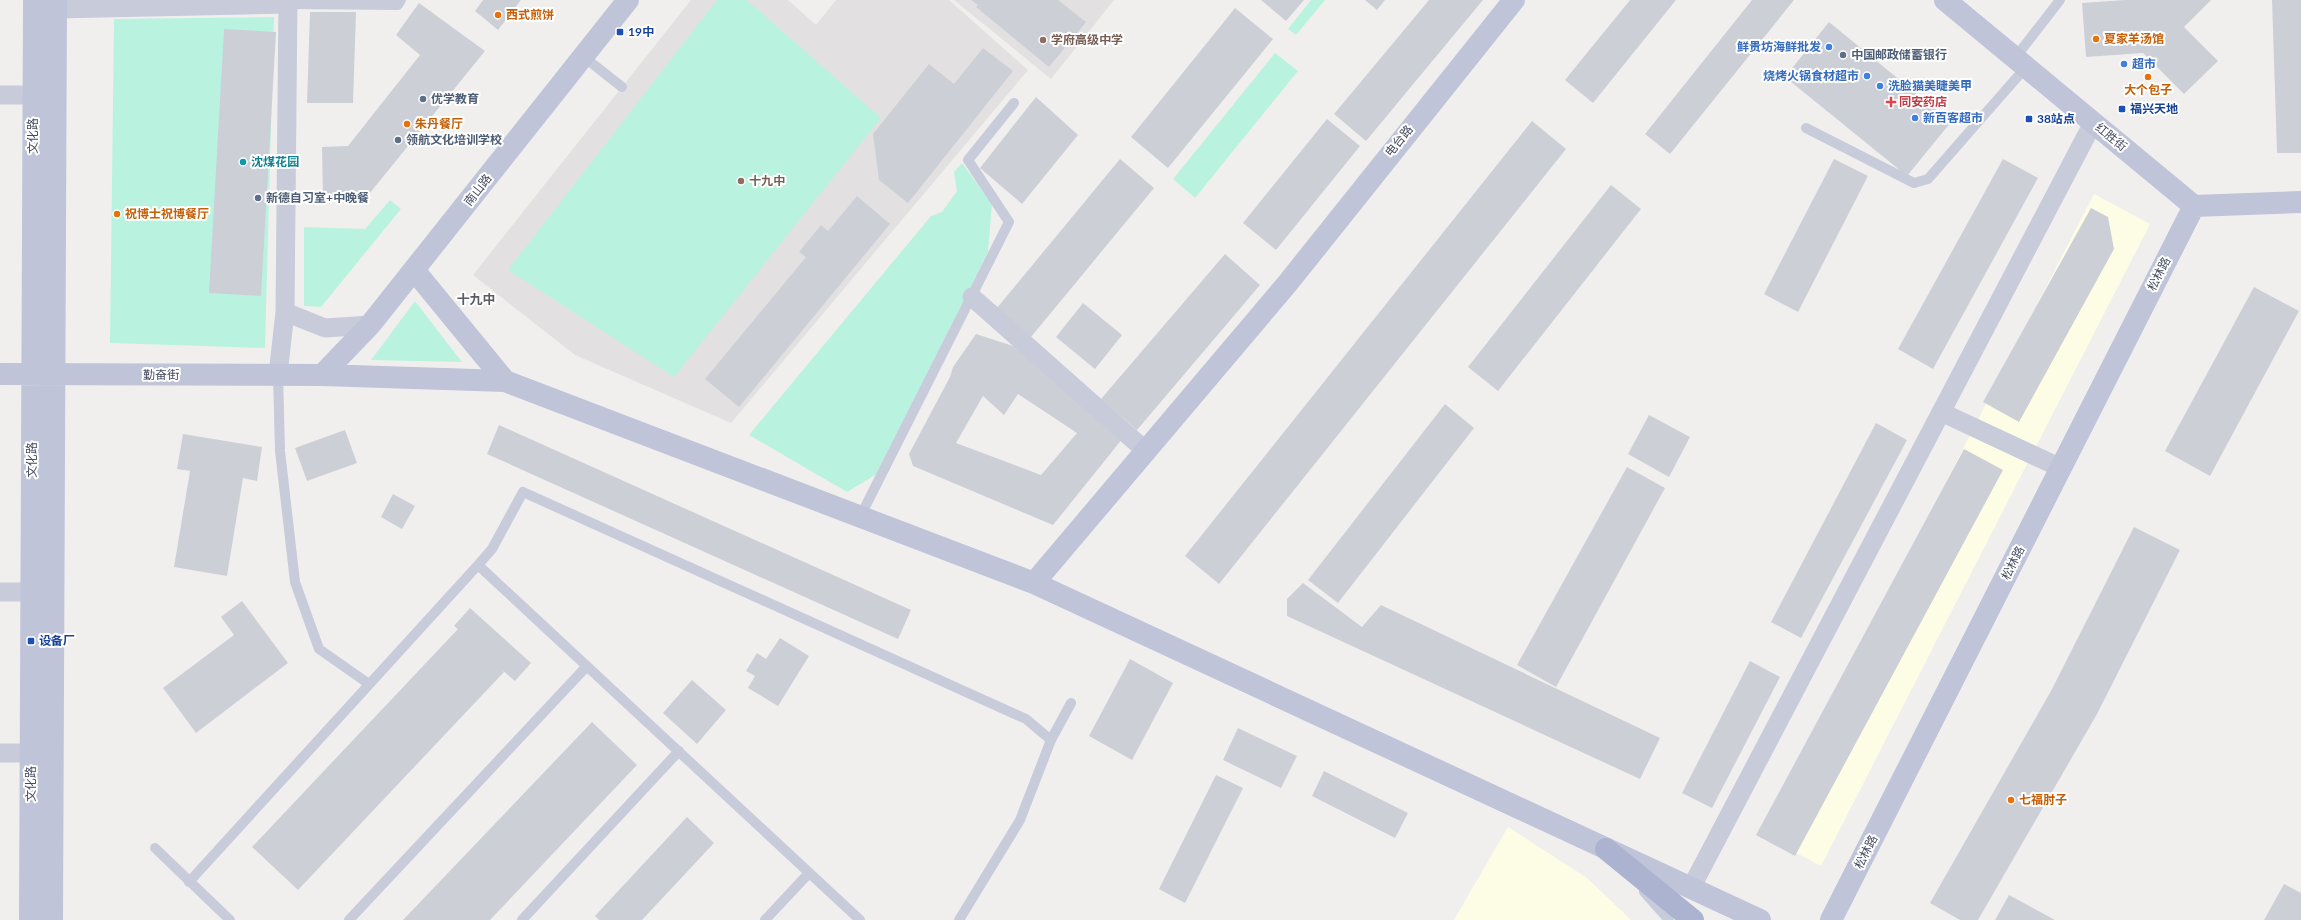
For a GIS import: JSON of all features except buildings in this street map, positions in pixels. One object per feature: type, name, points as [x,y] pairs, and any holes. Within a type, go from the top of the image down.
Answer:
[{"type":"main road","points":[[1606,849],[1693,920]]},
{"type":"street","name":"文化路","points":[[34,0],[32,592],[42,641],[52,920]]},
{"type":"street","name":"南山路","points":[[322,375],[370,325],[628,0]]},
{"type":"street","name":"电台路","points":[[1034,584],[1287,284],[1514,0]]},
{"type":"street","name":"红胜街","points":[[1945,0],[2194,206]]},
{"type":"street","points":[[56,4],[288,2],[285,312],[278,375]]},
{"type":"street","name":"文化路","points":[[30,920],[31,753],[42,641],[55,375],[56,4]]},
{"type":"street","points":[[0,96],[34,95]]},
{"type":"street","points":[[1691,888],[2093,123]]},
{"type":"street","points":[[2194,206],[2301,202]]},
{"type":"street","name":"松林路","points":[[1831,920],[2194,206]]},
{"type":"street","points":[[414,270],[505,381],[1034,584],[1760,920]]},
{"type":"street","points":[[972,297],[1146,451]]},
{"type":"street","points":[[285,312],[325,328],[370,325]]},
{"type":"street","name":"勤奋街","points":[[0,374],[322,375],[505,381]]},
{"type":"street","points":[[1941,412],[2061,468]]},
{"type":"street","points":[[0,592],[32,592]]},
{"type":"street","points":[[0,752],[31,753]]},
{"type":"lane","points":[[288,2],[398,5],[401,0]]},
{"type":"lane","points":[[1806,128],[1914,183],[1928,178],[2020,62],[2060,0]]},
{"type":"lane","points":[[584,56],[622,87]]},
{"type":"lane","points":[[860,517],[1009,222],[968,160],[1014,103]]},
{"type":"lane","points":[[278,375],[280,451],[295,582],[319,649],[369,684]]},
{"type":"lane","points":[[189,882],[492,550],[523,492],[1026,718],[1051,740]]},
{"type":"lane","points":[[478,565],[860,920]]},
{"type":"lane","points":[[349,920],[587,666]]},
{"type":"lane","points":[[959,920],[1020,820],[1051,740],[1071,703]]},
{"type":"lane","points":[[522,920],[679,751]]},
{"type":"lane","points":[[154,848],[230,920]]},
{"type":"lane","points":[[1606,849],[1669,920]]},
{"type":"lane","points":[[764,920],[809,873]]},
{"type":"shaded area","name":"十九中","points":[[691,0],[788,0],[816,25],[836,0],[949,0],[1028,70],[731,423],[575,355],[473,275]]},
{"type":"shaded area","name":"学府高级中学","points":[[954,0],[1114,0],[1051,79]]},
{"type":"shaded area","points":[[2094,194],[2150,224],[1821,866],[1764,836]]},
{"type":"shaded area","points":[[1508,827],[1587,878],[1631,920],[1454,920]]},
{"type":"green space","points":[[717,0],[747,0],[881,118],[674,377],[508,270]]},
{"type":"green space","points":[[1311,0],[1325,0],[1296,35],[1288,29]]},
{"type":"green space","points":[[274,17],[265,348],[110,343],[114,19]]},
{"type":"green space","points":[[1275,53],[1298,71],[1195,198],[1173,179]]},
{"type":"green space","points":[[962,163],[992,204],[988,252],[877,474],[847,492],[749,435],[931,216],[942,212],[957,191],[954,172]]},
{"type":"green space","points":[[390,200],[401,209],[321,307],[304,306],[304,227],[365,229]]},
{"type":"green space","points":[[415,301],[462,362],[371,360]]},
{"type":"place","name":"西式煎饼","points":[[498,15]]},
{"type":"place","name":"19中","points":[[620,32]]},
{"type":"place","name":"夏家羊汤馆","points":[[2096,39]]},
{"type":"place","name":"学府高级中学","points":[[1043,40]]},
{"type":"place","name":"鲜贵坊海鲜批发","points":[[1829,47]]},
{"type":"place","name":"中国邮政储蓄银行","points":[[1843,55]]},
{"type":"place","name":"超市","points":[[2124,64]]},
{"type":"place","name":"烧烤火锅食材超市","points":[[1867,76]]},
{"type":"place","name":"大个包子","points":[[2148,77]]},
{"type":"place","name":"洗脸猫美睫美甲","points":[[1880,86]]},
{"type":"place","name":"优学教育","points":[[423,99]]},
{"type":"place","name":"同安药店","points":[[1891,102]]},
{"type":"place","name":"福兴天地","points":[[2122,109]]},
{"type":"place","name":"新百客超市","points":[[1915,118]]},
{"type":"place","name":"38站点","points":[[2029,119]]},
{"type":"place","name":"朱丹餐厅","points":[[407,124]]},
{"type":"place","name":"领航文化培训学校","points":[[398,140]]},
{"type":"place","name":"沈煤花园","points":[[243,162]]},
{"type":"place","name":"十九中","points":[[741,181]]},
{"type":"place","name":"新德自习室+中晚餐","points":[[258,198]]},
{"type":"place","name":"祝博士祝博餐厅","points":[[117,214]]},
{"type":"place","name":"设备厂","points":[[31,641]]},
{"type":"place","name":"七福肘子","points":[[2011,800]]},
{"type":"district","name":"十九中","points":[[476,299]]}]
